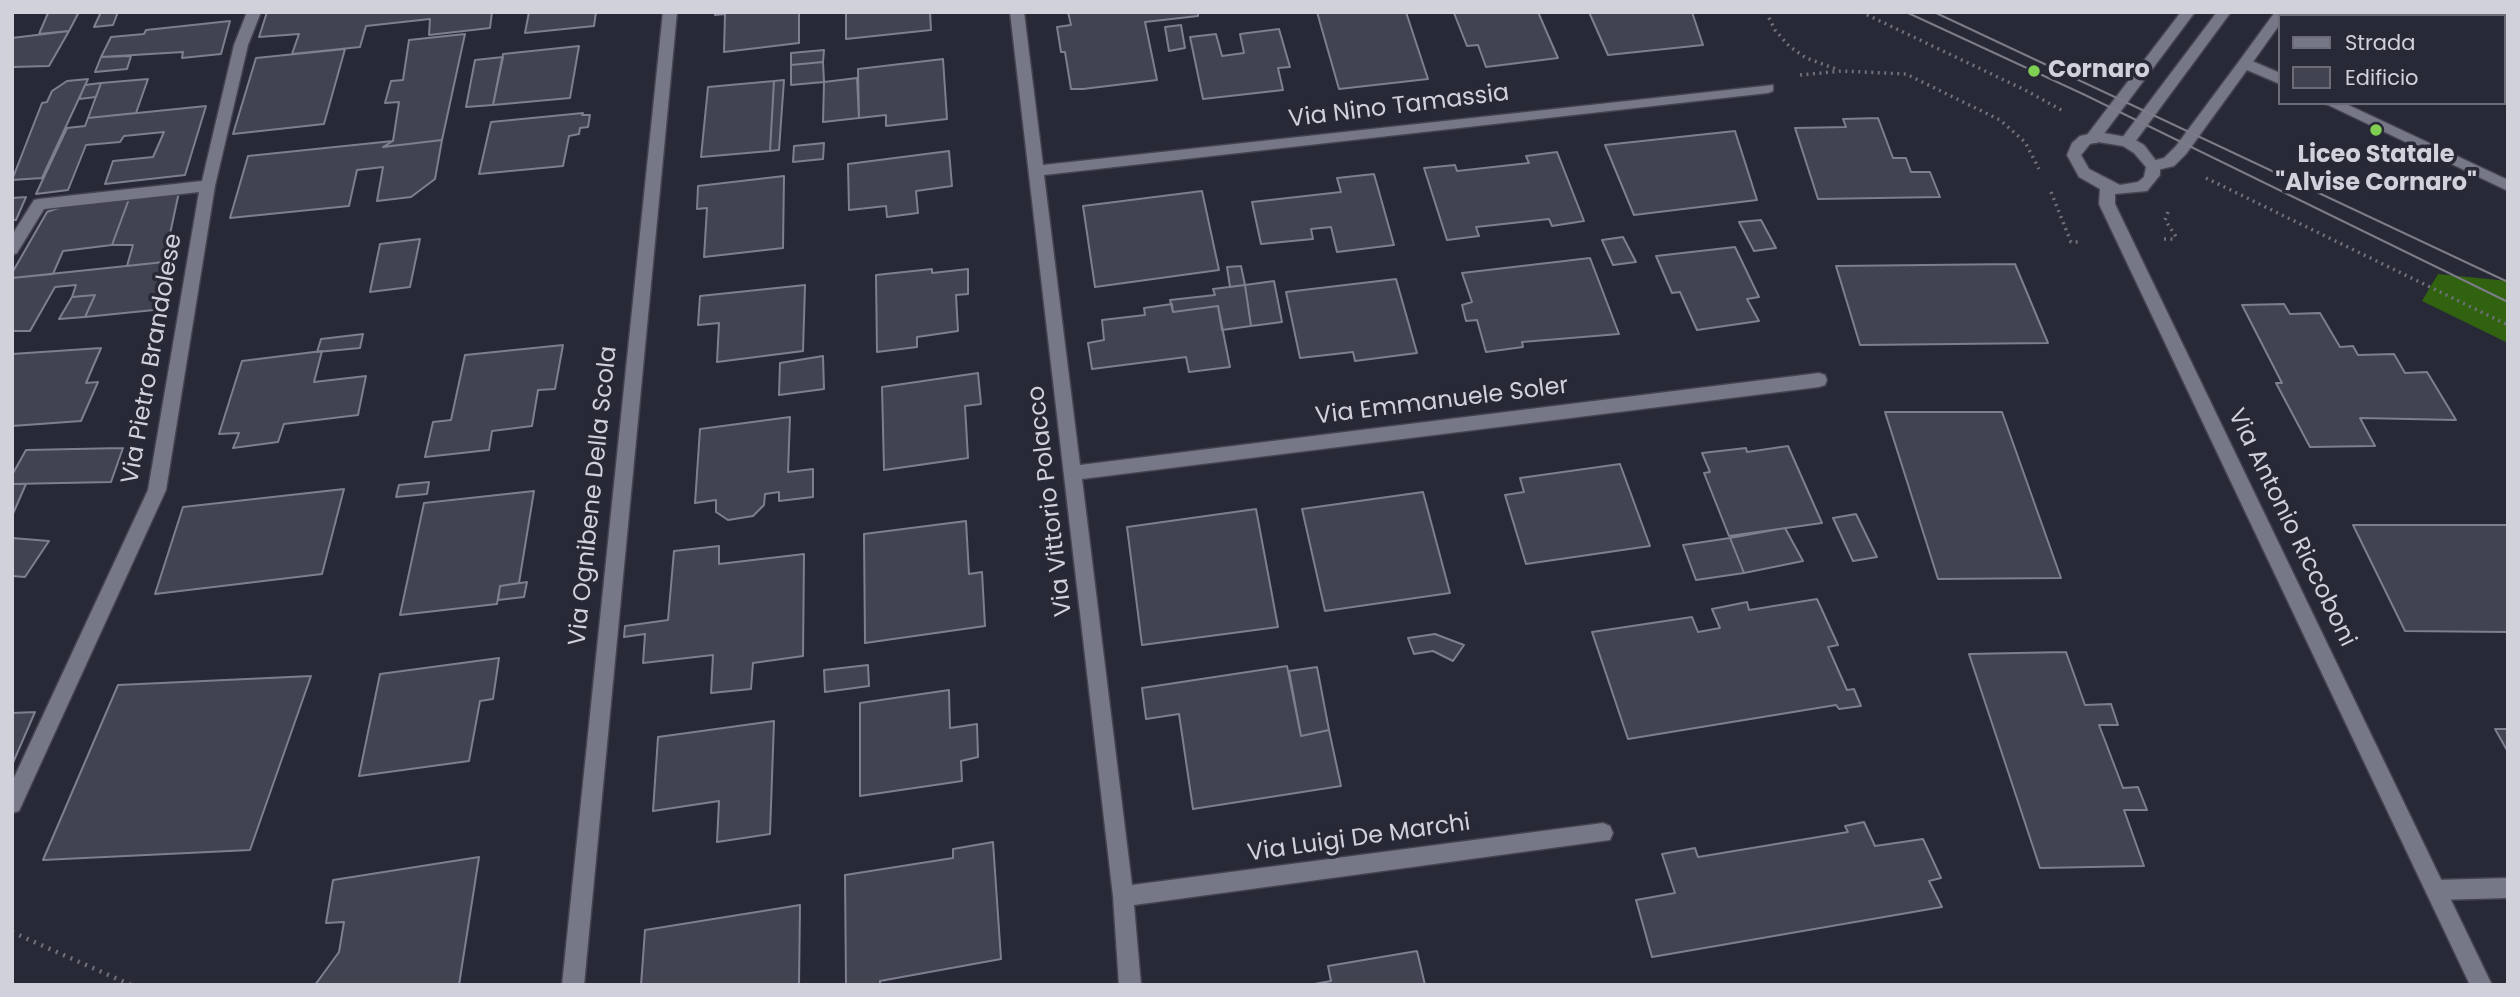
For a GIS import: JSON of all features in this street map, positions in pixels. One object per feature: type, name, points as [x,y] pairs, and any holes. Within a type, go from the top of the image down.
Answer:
[{"type":"street","name":"Via Pietro Brandolese","points":[[12,804],[157,490],[208,186],[242,45],[254,12]]},
{"type":"street","name":"Via Ognibene Della Scola","points":[[573,985],[670,12]]},
{"type":"street","name":"Via Vittorio Polacco","points":[[1017,12],[1123,896],[1130,985]]},
{"type":"street","points":[[2095,134],[2127,142],[2148,157],[2153,174],[2143,187],[2132,190],[2108,187],[2084,173],[2074,155],[2077,147],[2095,134],[2188,12]]},
{"type":"street","points":[[2127,142],[2224,12]]},
{"type":"street","points":[[2152,166],[2169,162],[2181,150],[2278,18]]},
{"type":"street","points":[[2245,63],[2278,78]]},
{"type":"street","name":"Via Nino Tamassia","points":[[1036,172],[1768,88]]},
{"type":"street","points":[[2335,105],[2508,187]]},
{"type":"street","points":[[12,249],[39,204],[208,186]]},
{"type":"street","name":"Via Antonio Riccoboni","points":[[2108,187],[2107,204],[2481,985]]},
{"type":"street","name":"Via Emmanuele Soler","points":[[1072,474],[1819,380]]},
{"type":"street","name":"Via Luigi De Marchi","points":[[1123,896],[1602,833]]},
{"type":"street","points":[[2436,890],[2508,888]]},
{"type":"path","points":[[1766,12],[1775,30],[1789,46],[1806,58],[1842,71]]},
{"type":"path","points":[[1861,12],[2025,90]]},
{"type":"path","points":[[1768,88],[1789,76],[1842,71],[1906,74],[2000,120],[2025,142],[2041,173]]},
{"type":"path","points":[[2196,186],[2205,178],[2508,325]]},
{"type":"path","points":[[2046,184],[2071,242]]},
{"type":"path","points":[[2169,212],[2165,220],[2177,239]]},
{"type":"path","points":[[12,932],[131,985]]},
{"type":"green space","points":[[2438,274],[2508,281],[2508,343],[2422,301]]},
{"type":"building","points":[[79,12],[69,31],[39,34],[48,13]]},
{"type":"building","points":[[101,12],[118,12],[113,25],[94,27]]},
{"type":"building","points":[[267,12],[492,12],[490,28],[429,35],[430,19],[366,26],[360,47],[292,54],[299,34],[259,37]]},
{"type":"building","points":[[529,12],[596,12],[594,26],[525,33]]},
{"type":"building","points":[[715,12],[799,12],[799,43],[724,52],[725,14],[715,15]]},
{"type":"building","points":[[846,12],[930,12],[931,30],[846,39]]},
{"type":"building","points":[[1068,12],[1198,12],[1198,16],[1145,22],[1157,80],[1071,89],[1065,52],[1061,52],[1057,27],[1071,25]]},
{"type":"building","points":[[1317,12],[1406,12],[1428,79],[1339,89]]},
{"type":"building","points":[[1538,12],[1558,58],[1486,67],[1478,45],[1467,46],[1454,13]]},
{"type":"building","points":[[1589,12],[1692,12],[1703,45],[1608,55]]},
{"type":"building","points":[[2409,12],[2508,12],[2508,67],[2506,14]]},
{"type":"building","points":[[230,21],[221,54],[182,58],[183,52],[101,57],[111,37],[144,34],[146,30]]},
{"type":"building","points":[[1181,25],[1185,48],[1169,51],[1165,27]]},
{"type":"building","points":[[1279,29],[1290,67],[1278,68],[1283,90],[1203,99],[1190,37],[1216,34],[1222,56],[1244,53],[1240,34]]},
{"type":"building","points":[[69,31],[49,66],[12,67],[12,38]]},
{"type":"building","points":[[465,34],[442,140],[383,147],[393,141],[399,102],[385,103],[391,81],[403,80],[409,40]]},
{"type":"building","points":[[579,46],[570,98],[493,105],[503,54]]},
{"type":"building","points":[[345,49],[324,124],[233,134],[256,58]]},
{"type":"building","points":[[824,50],[823,62],[791,65],[791,53]]},
{"type":"building","points":[[131,56],[127,69],[95,72],[101,57]]},
{"type":"building","points":[[503,57],[493,105],[466,107],[475,60]]},
{"type":"building","points":[[943,59],[947,119],[886,126],[886,115],[859,118],[858,69]]},
{"type":"building","points":[[823,62],[824,82],[791,85],[791,65]]},
{"type":"building","points":[[857,78],[859,118],[823,122],[824,82]]},
{"type":"building","points":[[88,79],[42,178],[12,180],[42,103],[47,102],[52,91],[67,81]]},
{"type":"building","points":[[148,79],[136,113],[88,118],[101,83]]},
{"type":"building","points":[[784,80],[779,150],[770,151],[774,81]]},
{"type":"building","points":[[774,81],[770,151],[701,157],[708,87]]},
{"type":"building","points":[[101,83],[96,97],[79,99],[85,85]]},
{"type":"building","points":[[206,106],[185,175],[105,184],[113,161],[153,157],[164,132],[124,136],[120,142],[86,145],[68,190],[36,194],[67,128],[85,126],[88,118]]},
{"type":"building","points":[[583,113],[582,115],[590,115],[588,127],[580,128],[579,134],[569,136],[563,166],[479,174],[491,122]]},
{"type":"building","points":[[1878,118],[1893,158],[1906,158],[1911,172],[1930,172],[1940,197],[1818,199],[1795,128],[1846,127],[1843,119]]},
{"type":"building","points":[[1735,131],[1757,200],[1634,215],[1605,145]]},
{"type":"building","points":[[442,140],[435,179],[411,197],[377,201],[383,167],[357,170],[349,206],[230,218],[248,156],[393,141],[383,147]]},
{"type":"building","points":[[824,143],[823,159],[793,162],[794,146]]},
{"type":"building","points":[[949,151],[952,186],[916,191],[918,213],[887,217],[886,206],[849,210],[848,164]]},
{"type":"building","points":[[1557,152],[1584,221],[1552,226],[1549,219],[1476,227],[1479,236],[1447,240],[1424,168],[1455,165],[1457,171],[1529,163],[1526,156]]},
{"type":"building","points":[[1374,174],[1394,245],[1337,252],[1331,227],[1311,229],[1313,239],[1261,244],[1252,202],[1341,192],[1337,178]]},
{"type":"building","points":[[784,176],[783,248],[704,257],[707,208],[697,209],[698,186]]},
{"type":"building","points":[[1202,191],[1219,270],[1095,287],[1083,206]]},
{"type":"building","points":[[179,192],[164,262],[127,266],[133,245],[112,245],[129,199]]},
{"type":"building","points":[[26,197],[16,220],[12,220],[12,198]]},
{"type":"building","points":[[129,199],[112,245],[63,251],[53,274],[12,278],[12,273],[47,212],[61,207]]},
{"type":"building","points":[[1761,220],[1776,248],[1754,251],[1739,222]]},
{"type":"building","points":[[1623,237],[1636,262],[1613,265],[1602,240]]},
{"type":"building","points":[[420,239],[410,287],[370,292],[380,244]]},
{"type":"building","points":[[1735,247],[1759,297],[1747,299],[1759,321],[1697,330],[1680,292],[1672,293],[1656,256]]},
{"type":"building","points":[[1590,258],[1619,334],[1522,342],[1523,347],[1486,352],[1477,320],[1466,321],[1462,305],[1472,302],[1462,273]]},
{"type":"building","points":[[164,262],[154,310],[85,317],[95,295],[72,297],[76,285],[55,287],[30,331],[12,331],[12,278]]},
{"type":"building","points":[[2015,264],[2048,343],[1860,345],[1836,266]]},
{"type":"building","points":[[1241,266],[1245,285],[1230,287],[1227,267]]},
{"type":"building","points":[[932,269],[932,273],[968,269],[968,294],[956,295],[958,331],[917,337],[917,347],[877,352],[876,275]]},
{"type":"building","points":[[1396,279],[1417,353],[1355,361],[1353,352],[1300,358],[1286,292]]},
{"type":"building","points":[[1274,281],[1282,322],[1251,326],[1245,285]]},
{"type":"building","points":[[805,285],[803,351],[717,362],[719,323],[698,325],[700,296]]},
{"type":"building","points":[[1245,285],[1251,326],[1222,330],[1218,306],[1173,312],[1170,300],[1215,295],[1213,289]]},
{"type":"building","points":[[95,295],[85,317],[59,319],[72,297]]},
{"type":"building","points":[[1172,304],[1173,312],[1218,306],[1230,367],[1189,372],[1186,357],[1092,369],[1088,343],[1104,340],[1102,320],[1145,315],[1144,308]]},
{"type":"building","points":[[2284,304],[2290,314],[2320,313],[2340,347],[2353,346],[2358,355],[2394,354],[2405,373],[2427,372],[2456,420],[2360,418],[2375,446],[2310,447],[2276,383],[2282,383],[2242,305]]},
{"type":"building","points":[[363,334],[360,348],[317,352],[321,339]]},
{"type":"building","points":[[563,345],[555,389],[538,390],[532,426],[492,431],[489,450],[425,457],[433,422],[451,420],[465,355]]},
{"type":"building","points":[[101,348],[86,383],[98,382],[81,421],[12,426],[12,354]]},
{"type":"building","points":[[322,351],[314,382],[366,376],[358,415],[284,424],[278,442],[233,448],[239,433],[219,434],[242,361]]},
{"type":"building","points":[[823,356],[824,389],[779,395],[780,363]]},
{"type":"building","points":[[978,373],[981,404],[965,406],[968,458],[884,470],[882,387]]},
{"type":"building","points":[[1885,412],[2002,412],[2061,578],[1938,579]]},
{"type":"building","points":[[790,417],[788,472],[813,469],[813,497],[779,501],[779,492],[765,494],[764,505],[753,516],[728,520],[716,512],[716,500],[695,503],[700,429]]},
{"type":"building","points":[[1788,446],[1822,523],[1729,536],[1704,473],[1710,472],[1702,453],[1746,448],[1747,452]]},
{"type":"building","points":[[123,448],[111,482],[12,484],[12,475],[26,450]]},
{"type":"building","points":[[1620,464],[1650,546],[1526,564],[1505,495],[1524,492],[1520,478]]},
{"type":"building","points":[[429,482],[427,494],[396,497],[399,485]]},
{"type":"building","points":[[12,484],[26,484],[12,516]]},
{"type":"building","points":[[344,489],[322,574],[155,594],[183,507]]},
{"type":"building","points":[[534,491],[519,583],[500,586],[497,604],[400,615],[424,503]]},
{"type":"building","points":[[1423,492],[1450,593],[1325,611],[1302,509]]},
{"type":"building","points":[[1256,509],[1278,627],[1142,645],[1127,527]]},
{"type":"building","points":[[1856,514],[1877,557],[1853,561],[1833,518]]},
{"type":"building","points":[[966,521],[969,574],[982,572],[985,626],[865,643],[864,534]]},
{"type":"building","points":[[2353,525],[2508,525],[2508,632],[2405,631]]},
{"type":"building","points":[[1785,528],[1803,561],[1744,573],[1730,538]]},
{"type":"building","points":[[12,538],[49,541],[25,577],[12,576]]},
{"type":"building","points":[[1730,538],[1744,573],[1696,580],[1683,545]]},
{"type":"building","points":[[719,546],[719,564],[804,554],[803,656],[753,663],[751,689],[711,693],[713,655],[643,663],[645,634],[624,637],[625,626],[668,620],[674,551]]},
{"type":"building","points":[[527,582],[524,597],[498,600],[500,586]]},
{"type":"building","points":[[1817,599],[1838,645],[1828,647],[1847,690],[1854,689],[1861,706],[1839,709],[1836,705],[1628,739],[1592,632],[1692,617],[1698,632],[1720,628],[1712,609],[1747,602],[1749,610]]},
{"type":"building","points":[[1435,634],[1464,645],[1453,661],[1433,651],[1414,654],[1408,638]]},
{"type":"building","points":[[2066,652],[2085,705],[2111,704],[2118,725],[2099,725],[2123,788],[2138,787],[2147,810],[2124,810],[2144,866],[2040,868],[1969,654]]},
{"type":"building","points":[[499,658],[493,699],[480,701],[469,761],[359,776],[380,674]]},
{"type":"building","points":[[868,665],[869,686],[825,692],[824,670]]},
{"type":"building","points":[[1287,666],[1301,736],[1329,730],[1341,786],[1193,809],[1179,714],[1146,719],[1142,688]]},
{"type":"building","points":[[1317,667],[1329,730],[1301,736],[1289,671]]},
{"type":"building","points":[[311,676],[250,850],[43,860],[118,685]]},
{"type":"building","points":[[949,690],[950,728],[977,724],[978,757],[961,761],[962,781],[860,796],[860,703]]},
{"type":"building","points":[[35,712],[12,765],[12,713]]},
{"type":"building","points":[[774,721],[770,834],[717,842],[719,801],[653,811],[658,737]]},
{"type":"building","points":[[2495,729],[2508,729],[2508,752]]},
{"type":"building","points":[[1864,822],[1875,846],[1923,839],[1941,878],[1929,881],[1942,907],[1652,957],[1636,900],[1675,893],[1662,854],[1695,848],[1698,857],[1848,832],[1845,826]]},
{"type":"building","points":[[993,842],[1001,959],[880,981],[880,985],[846,985],[845,875],[953,858],[953,849]]},
{"type":"building","points":[[479,857],[459,985],[315,985],[339,952],[344,922],[326,923],[333,880]]},
{"type":"building","points":[[800,905],[799,985],[641,985],[645,930]]},
{"type":"building","points":[[1417,951],[1425,985],[1309,985],[1331,981],[1328,966]]},
{"type":"tram line","points":[[1906,12],[2085,95],[2508,302]]},
{"type":"tram line","points":[[1934,12],[2508,282]]},
{"type":"place","name":"Cornaro","points":[[2034,71]]},
{"type":"place","name":"Liceo Statale \"Alvise Cornaro\"","points":[[2376,130]]}]
